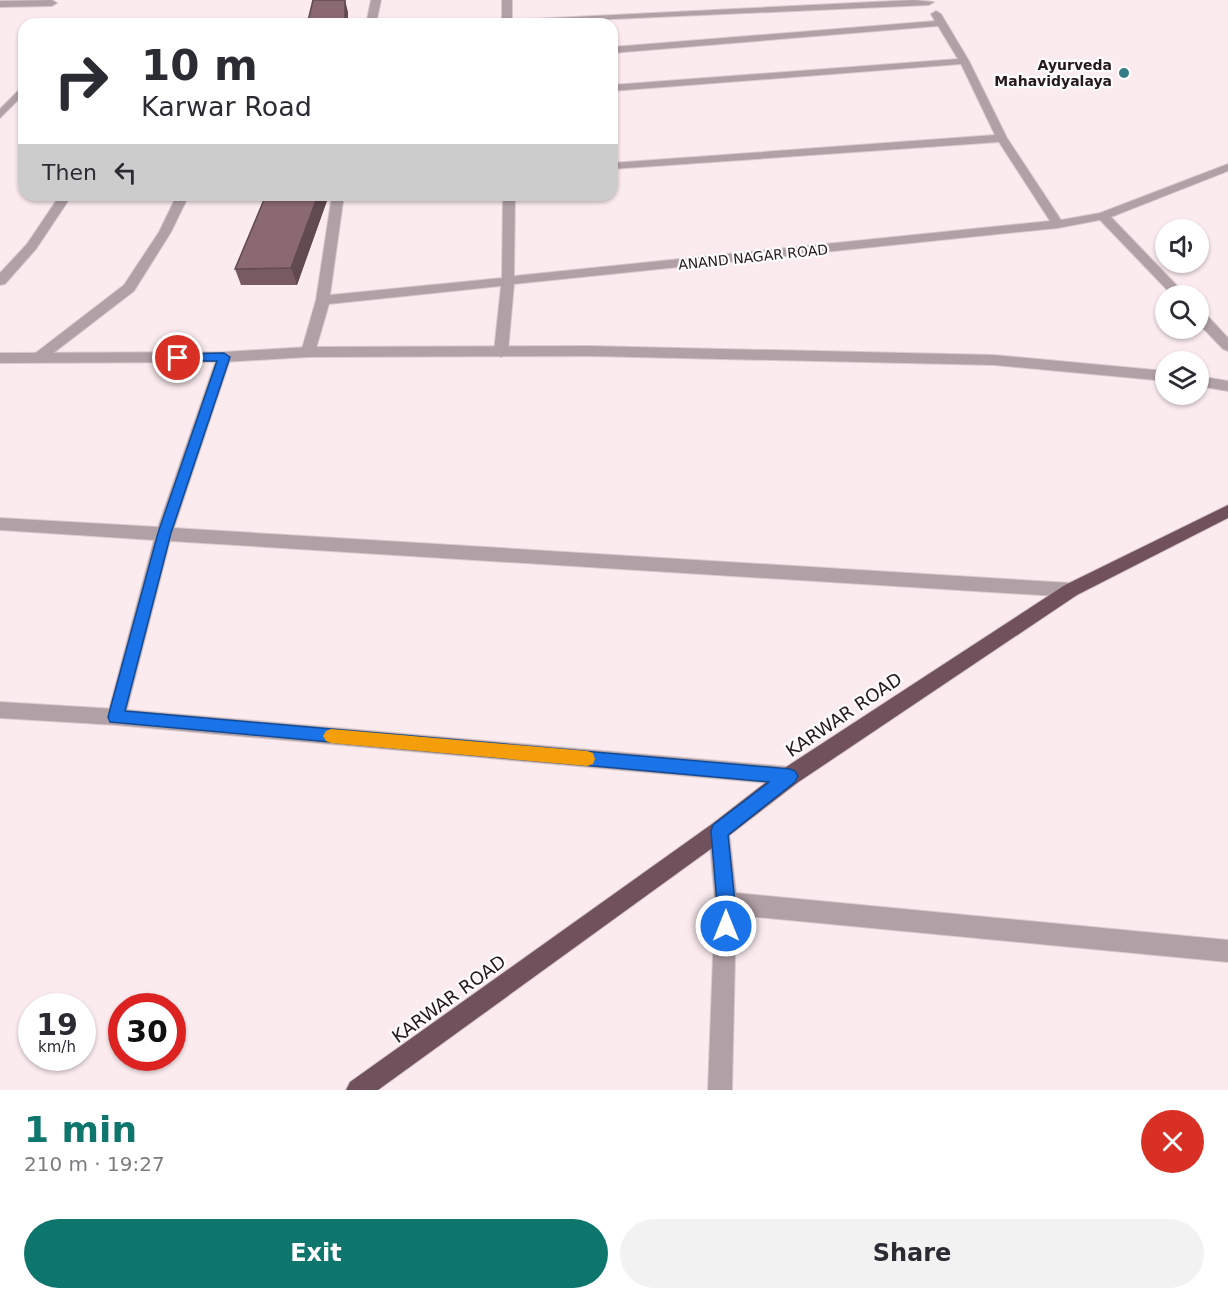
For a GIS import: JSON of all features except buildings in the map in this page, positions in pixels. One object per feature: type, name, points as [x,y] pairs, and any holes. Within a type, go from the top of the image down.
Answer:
[{"type":"highway","name":"KARWAR ROAD","points":[[358,1090],[719,831],[790,776],[1071,590],[1228,511]]},
{"type":"street","points":[[372,18],[376,0]]},
{"type":"street","points":[[507,0],[507,18]]},
{"type":"street","points":[[753,0],[758,9]]},
{"type":"street","points":[[597,18],[928,1],[964,61],[1002,138],[1058,224]]},
{"type":"street","points":[[0,4],[52,3]]},
{"type":"street","points":[[618,50],[941,23]]},
{"type":"street","points":[[618,88],[964,61]]},
{"type":"street","points":[[0,115],[18,95]]},
{"type":"street","points":[[618,166],[1002,138]]},
{"type":"street","name":"ANAND NAGAR ROAD","points":[[323,300],[1058,224],[1103,216],[1228,167]]},
{"type":"street","points":[[0,281],[32,246],[62,201]]},
{"type":"street","points":[[38,358],[129,288],[165,232],[180,201]]},
{"type":"street","points":[[308,352],[323,300],[337,201]]},
{"type":"street","points":[[501,352],[508,282],[509,201]]},
{"type":"street","points":[[1103,216],[1169,285]]},
{"type":"street","points":[[1209,326],[1228,346]]},
{"type":"street","points":[[0,358],[224,357],[308,352],[501,352],[994,360],[1155,375]]},
{"type":"street","points":[[116,717],[165,533],[224,357]]},
{"type":"street","points":[[1209,383],[1228,386]]},
{"type":"street","points":[[0,524],[1071,590]]},
{"type":"street","points":[[0,710],[116,717],[790,776]]},
{"type":"street","points":[[719,831],[726,903],[720,1090]]},
{"type":"street","points":[[726,903],[1228,951]]},
{"type":"slow traffic","points":[[331,736],[587,759]]},
{"type":"place","name":"Ayurveda Mahavidyalaya","points":[[1124,73]]},
{"type":"route","points":[[178,358],[224,357],[191,448],[165,533],[116,717],[790,776],[719,831],[726,926]]}]
